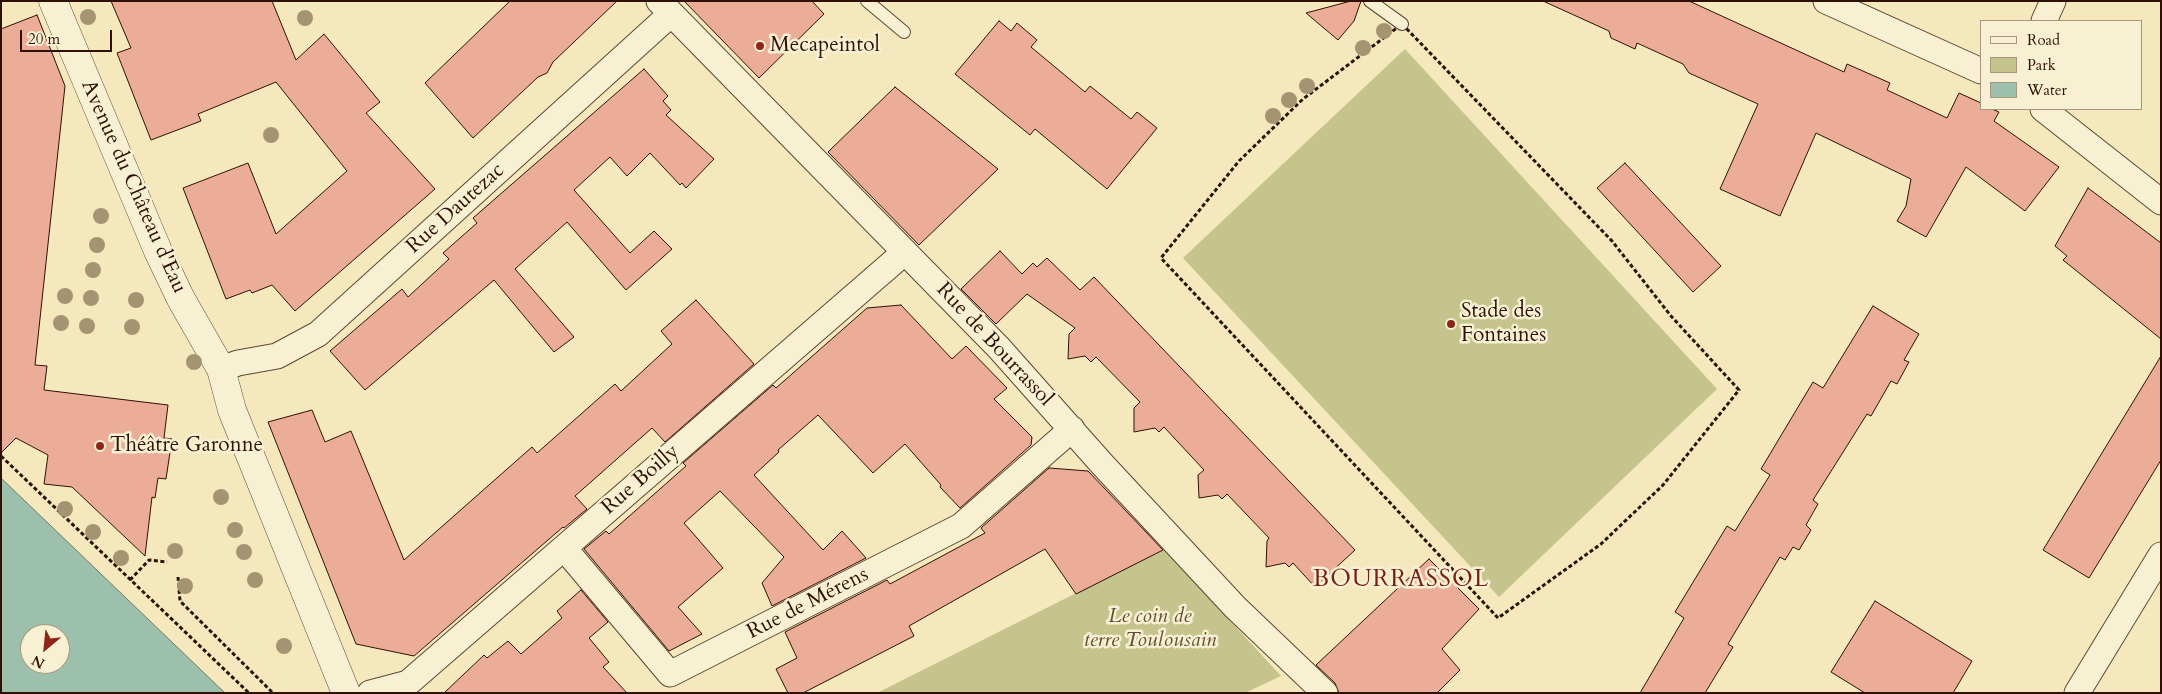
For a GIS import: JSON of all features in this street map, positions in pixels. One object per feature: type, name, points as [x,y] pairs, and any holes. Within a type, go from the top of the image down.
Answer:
[{"type":"street","name":"Avenue du Château d'Eau","points":[[53,1],[158,251],[181,298],[221,368],[232,410],[346,693]]},
{"type":"street","points":[[1826,1],[1980,71]]},
{"type":"street","points":[[2044,20],[2053,1]]},
{"type":"street","name":"Rue Dautezac","points":[[221,368],[277,356],[318,334],[665,8]]},
{"type":"street","name":"Rue de Bourrassol","points":[[665,8],[998,348],[1235,607],[1325,693]]},
{"type":"street","points":[[2044,110],[2161,202]]},
{"type":"street","name":"Rue Boilly","points":[[370,693],[408,683],[904,252]]},
{"type":"street","name":"Rue de Mérens","points":[[564,548],[670,674],[961,526],[1072,429]]},
{"type":"street","points":[[2077,693],[2161,555]]},
{"type":"lane","points":[[868,1],[904,32]]},
{"type":"lane","points":[[1370,1],[1402,24]]},
{"type":"path","points":[[1402,24],[1612,241],[1671,316],[1739,390],[1663,485],[1601,544],[1498,618],[1161,258],[1239,162],[1303,99],[1402,24]]},
{"type":"path","points":[[1,456],[249,693]]},
{"type":"path","points":[[130,580],[149,560],[167,562]]},
{"type":"path","points":[[178,577],[180,600],[273,693]]},
{"type":"green space","name":"Stade des Fontaines","points":[[1405,49],[1717,389],[1499,597],[1183,258]]},
{"type":"green space","name":"Le coin de terre Toulousain","points":[[1164,549],[1281,676],[1245,693],[877,693]]},
{"type":"water","points":[[1,478],[225,693],[1,693]]},
{"type":"building","points":[[111,1],[272,1],[296,60],[324,34],[380,102],[366,113],[435,189],[295,311],[272,285],[252,293],[250,290],[226,299],[183,188],[248,163],[276,234],[347,171],[276,82],[198,114],[201,121],[151,140],[117,53],[131,48]]},
{"type":"building","points":[[510,1],[617,1],[553,62],[547,73],[538,77],[473,138],[425,83]]},
{"type":"building","name":"Mecapeintol","points":[[684,1],[812,1],[824,14],[759,78]]},
{"type":"building","points":[[1351,1],[1361,1],[1354,21],[1338,40],[1306,13]]},
{"type":"building","points":[[1543,1],[1689,1],[1844,72],[1847,64],[1890,83],[1887,90],[1947,118],[1959,93],[1980,103],[1980,110],[1994,110],[1999,112],[1994,121],[2059,167],[2025,211],[1966,167],[1926,237],[1897,221],[1906,206],[1911,179],[1816,133],[1780,216],[1720,189],[1758,104],[1689,73],[1683,64],[1637,43],[1635,49],[1611,38],[1609,31]]},
{"type":"building","points":[[37,15],[65,86],[35,365],[47,366],[44,390],[168,405],[164,438],[172,439],[166,479],[158,478],[155,498],[152,497],[145,556],[72,487],[44,484],[48,455],[16,438],[1,453],[1,29]]},
{"type":"building","points":[[999,21],[1011,31],[1017,23],[1037,40],[1031,47],[1085,92],[1090,86],[1131,119],[1137,112],[1157,128],[1107,189],[1035,129],[1030,135],[955,74]]},
{"type":"building","points":[[644,69],[668,96],[663,101],[671,110],[666,115],[714,159],[686,188],[682,183],[680,185],[650,153],[627,176],[610,157],[574,190],[630,253],[654,231],[672,249],[626,290],[567,222],[515,269],[574,337],[554,352],[494,280],[365,390],[330,351],[402,289],[408,297],[449,259],[443,253],[477,223],[473,218]]},
{"type":"building","points":[[895,87],[998,169],[919,245],[828,152]]},
{"type":"building","points":[[1625,163],[1721,266],[1693,292],[1597,188]]},
{"type":"building","points":[[2088,188],[2161,243],[2161,339],[2063,260],[2067,256],[2055,246]]},
{"type":"building","points":[[1000,251],[1022,274],[1033,263],[1037,267],[1047,258],[1080,290],[1094,277],[1355,550],[1315,587],[1293,563],[1289,567],[1285,563],[1266,567],[1267,541],[1269,538],[1227,494],[1222,499],[1218,495],[1199,498],[1198,475],[1204,470],[1164,427],[1159,432],[1155,428],[1134,432],[1134,408],[1140,402],[1096,357],[1091,362],[1085,356],[1068,359],[1069,334],[1075,328],[1027,294],[996,324],[961,289]]},
{"type":"building","points":[[696,300],[754,364],[665,442],[652,428],[575,496],[587,509],[563,527],[414,656],[356,644],[268,422],[312,410],[325,442],[351,431],[404,560],[532,447],[537,453],[615,384],[621,391],[672,344],[661,331]]},
{"type":"building","points":[[901,305],[952,359],[966,346],[1007,388],[994,399],[1032,437],[1031,445],[960,508],[905,444],[873,473],[818,415],[778,450],[779,452],[754,475],[823,550],[842,531],[866,558],[772,606],[762,583],[784,557],[720,491],[684,523],[723,568],[678,607],[702,634],[669,651],[584,549],[606,531],[609,534],[686,466],[683,463],[773,385],[776,388],[867,308]]},
{"type":"building","points":[[1873,306],[1919,334],[1904,360],[1909,362],[1897,384],[1891,381],[1871,416],[1867,414],[1813,500],[1818,504],[1806,525],[1811,530],[1799,550],[1793,547],[1785,560],[1780,557],[1728,644],[1733,647],[1705,693],[1640,693],[1684,618],[1675,612],[1727,526],[1735,531],[1770,475],[1761,469],[1813,382],[1823,388]]},
{"type":"building","points":[[2161,356],[2161,460],[2089,578],[2043,550]]},
{"type":"building","points":[[1049,468],[1088,471],[1163,550],[1076,594],[1045,549],[909,626],[914,636],[803,693],[788,693],[776,669],[797,658],[785,632],[887,580],[890,584],[985,533],[981,528]]},
{"type":"building","points":[[1429,559],[1479,609],[1442,649],[1460,670],[1437,693],[1339,693],[1335,683],[1316,665]]},
{"type":"building","points":[[581,590],[608,622],[589,638],[609,662],[603,667],[627,693],[444,693],[484,655],[487,658],[508,641],[521,654],[562,618],[557,611]]},
{"type":"building","points":[[1875,601],[1972,661],[1953,693],[1865,693],[1831,672]]},
{"type":"place","name":"Mecapeintol","points":[[760,46]]},
{"type":"place","name":"Stade des Fontaines","points":[[1451,324]]},
{"type":"place","name":"Théâtre Garonne","points":[[100,446]]},
{"type":"district","name":"BOURRASSOL","points":[[1401,580]]}]
